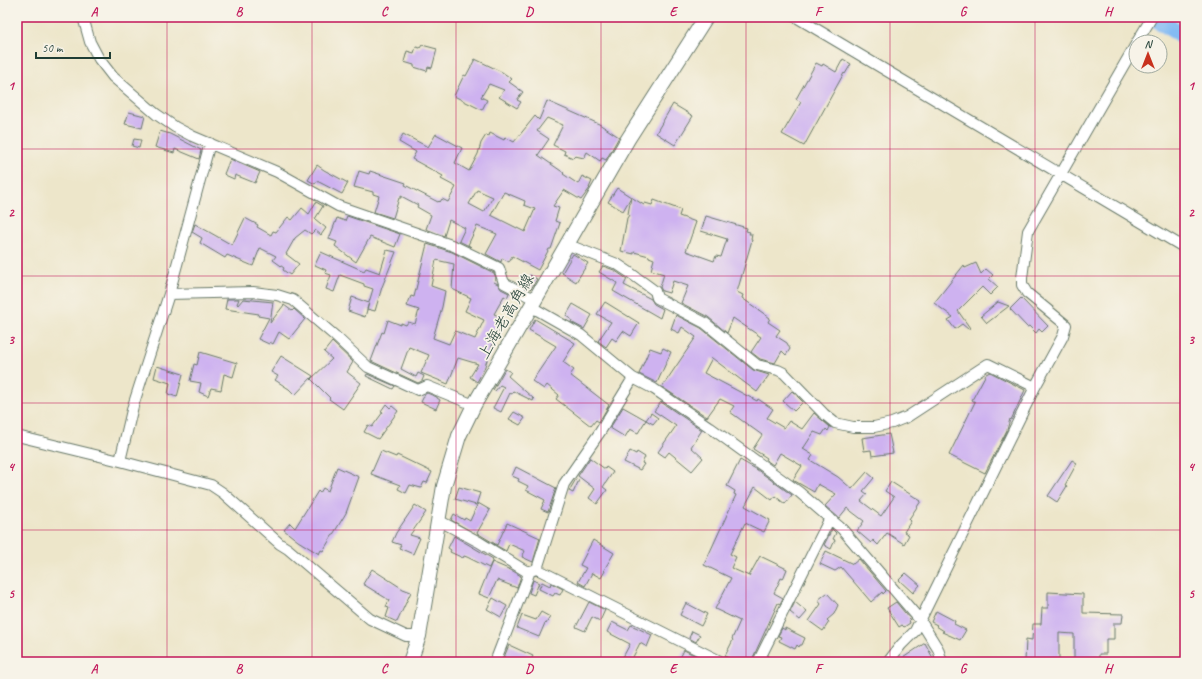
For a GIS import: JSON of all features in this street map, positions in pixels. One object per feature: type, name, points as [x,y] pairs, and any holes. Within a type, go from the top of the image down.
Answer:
[{"type":"main road","name":"上海老高角線","points":[[410,662],[419,636],[444,486],[459,436],[474,405],[566,244],[628,139],[706,17]]},
{"type":"street","points":[[83,17],[90,42],[99,59],[113,76],[156,114],[175,127],[210,144],[277,172],[338,206],[454,246],[500,268],[504,283],[581,335],[634,378],[654,389],[708,426],[799,492],[842,529],[920,620],[938,649],[942,662]]},
{"type":"street","points":[[796,17],[1185,248]]},
{"type":"street","points":[[1142,34],[1152,17]]},
{"type":"street","points":[[888,662],[901,645],[915,631],[1035,387],[1062,336],[1066,325],[1027,292],[1022,285],[1028,231],[1128,59]]},
{"type":"street","points":[[120,461],[134,406],[169,294],[210,144]]},
{"type":"street","points":[[566,244],[617,264],[654,291],[656,298],[705,323],[756,365],[778,370],[784,373],[824,414],[836,423],[853,427],[874,427],[892,424],[907,417],[988,364],[1035,387]]},
{"type":"street","points":[[169,294],[253,292],[277,295],[293,300],[336,336],[368,367],[418,390],[427,386],[474,405]]},
{"type":"street","points":[[495,662],[533,571],[564,484],[600,432],[634,378]]},
{"type":"street","points":[[17,436],[210,485],[223,493],[280,544],[288,549],[370,619],[406,636],[419,636]]},
{"type":"street","points":[[758,662],[830,518]]},
{"type":"street","points":[[438,520],[533,571],[722,662]]},
{"type":"building","points":[[422,45],[437,49],[432,68],[428,67],[427,71],[404,62],[407,51],[414,53],[416,47],[420,48]]},
{"type":"building","points":[[475,59],[502,72],[512,79],[509,82],[523,92],[517,100],[521,102],[517,108],[499,97],[504,90],[489,84],[481,97],[487,100],[482,110],[454,96],[464,75],[466,76]]},
{"type":"building","points":[[843,59],[851,64],[845,74],[844,73],[804,146],[782,134],[801,102],[796,99],[816,63],[822,66],[823,64],[836,72]]},
{"type":"building","points":[[547,101],[599,124],[619,137],[606,160],[602,158],[600,161],[587,152],[584,158],[575,156],[573,158],[564,154],[565,151],[553,145],[563,125],[547,118],[537,131],[549,139],[538,155],[578,184],[582,176],[592,181],[590,188],[581,200],[564,190],[553,206],[559,208],[555,221],[560,223],[551,249],[549,249],[538,270],[512,256],[509,262],[502,258],[501,262],[486,254],[497,234],[477,226],[468,245],[471,247],[459,241],[465,228],[449,220],[444,236],[426,229],[431,215],[417,207],[418,205],[401,196],[393,218],[374,212],[379,196],[373,194],[373,192],[354,187],[359,171],[369,174],[370,171],[406,183],[405,185],[438,202],[442,199],[448,202],[456,187],[441,179],[443,176],[412,159],[416,152],[399,142],[403,134],[428,147],[436,134],[462,148],[455,163],[469,171],[486,135],[489,136],[490,133],[504,140],[505,137],[514,142],[535,116],[539,120]],"holes":[[[477,190],[493,197],[484,212],[469,204]],[[504,192],[525,201],[524,205],[535,209],[525,232],[491,215]]]},
{"type":"building","points":[[673,104],[693,116],[675,145],[656,133]]},
{"type":"building","points":[[129,112],[145,116],[142,128],[125,124]]},
{"type":"building","points":[[160,131],[170,134],[201,150],[199,159],[175,149],[174,153],[155,147]]},
{"type":"building","points":[[134,139],[141,140],[139,148],[132,146]]},
{"type":"building","points":[[230,159],[260,172],[255,183],[235,175],[234,179],[225,175],[224,174]]},
{"type":"building","points":[[317,165],[348,183],[342,194],[317,181],[315,184],[308,180]]},
{"type":"building","points":[[617,188],[631,197],[623,211],[608,202]]},
{"type":"building","points":[[631,197],[644,205],[645,203],[652,205],[654,200],[681,210],[679,216],[696,222],[686,251],[714,261],[716,256],[721,257],[727,239],[701,231],[706,216],[747,228],[746,231],[750,232],[749,234],[752,234],[752,240],[737,292],[743,295],[742,298],[770,318],[768,322],[780,330],[776,336],[787,343],[790,349],[786,355],[782,351],[775,363],[760,359],[751,352],[761,337],[733,318],[727,333],[708,317],[681,303],[688,286],[673,281],[669,293],[662,291],[660,287],[664,274],[651,270],[654,259],[634,252],[634,254],[621,251],[627,218],[629,215]]},
{"type":"building","points":[[316,202],[323,206],[315,219],[326,228],[321,235],[315,230],[311,234],[305,230],[295,238],[286,254],[299,264],[290,275],[283,270],[284,268],[273,260],[276,256],[260,248],[253,266],[227,255],[225,258],[200,243],[202,238],[192,232],[195,224],[232,245],[245,218],[258,225],[257,227],[271,235],[273,231],[276,232],[288,217],[292,220],[302,208],[309,214]]},
{"type":"building","points":[[347,216],[400,234],[395,247],[370,237],[356,262],[335,246],[337,242],[329,239],[337,218],[345,221]]},
{"type":"building","points":[[427,244],[452,252],[494,273],[496,278],[494,282],[498,284],[501,289],[509,293],[507,298],[504,296],[494,314],[501,317],[496,327],[500,329],[484,369],[477,382],[470,377],[478,364],[458,358],[448,384],[421,373],[429,355],[409,347],[401,369],[416,377],[418,373],[424,376],[422,381],[418,383],[371,361],[382,332],[384,333],[388,320],[401,325],[401,323],[406,325],[408,322],[415,324],[419,310],[407,306],[411,296],[414,297]],"holes":[[[436,260],[454,264],[452,289],[471,298],[465,311],[484,320],[475,339],[455,331],[449,344],[433,338],[445,291],[431,286]]]},
{"type":"building","points":[[387,250],[396,252],[382,287],[375,311],[367,309],[373,289],[340,275],[334,292],[326,289],[331,275],[325,273],[326,270],[315,265],[321,252],[364,271],[366,268],[380,273]]},
{"type":"building","points":[[573,254],[588,263],[576,282],[562,273]]},
{"type":"building","points":[[976,263],[981,274],[986,269],[993,275],[989,279],[998,287],[990,295],[982,287],[958,311],[970,328],[968,329],[962,324],[955,329],[948,320],[953,317],[934,303],[964,265],[965,268]]},
{"type":"building","points":[[603,266],[614,270],[627,279],[624,285],[651,299],[654,304],[663,309],[660,318],[613,291],[617,283],[599,272]]},
{"type":"building","points":[[530,275],[537,279],[531,289],[524,285]]},
{"type":"building","points":[[352,297],[369,303],[365,317],[348,311]]},
{"type":"building","points":[[1021,298],[1048,326],[1042,332],[1039,329],[1036,333],[1029,326],[1027,327],[1010,309]]},
{"type":"building","points":[[227,299],[239,299],[238,305],[243,299],[273,302],[270,323],[284,305],[292,311],[294,309],[305,319],[289,339],[279,332],[273,344],[270,342],[269,344],[258,339],[269,318],[258,316],[259,314],[225,309]]},
{"type":"building","points":[[605,302],[639,323],[631,336],[623,331],[616,341],[612,338],[606,347],[598,341],[611,322],[597,314]]},
{"type":"building","points":[[998,302],[1009,306],[987,323],[981,316]]},
{"type":"building","points":[[573,304],[592,315],[584,329],[571,322],[572,320],[566,316]]},
{"type":"building","points":[[676,315],[701,328],[753,370],[769,375],[757,392],[712,358],[704,373],[757,401],[758,399],[773,409],[767,418],[784,428],[789,421],[802,429],[814,413],[830,427],[828,431],[826,429],[822,435],[814,432],[803,449],[813,455],[810,460],[838,477],[852,489],[867,472],[874,478],[863,491],[867,494],[861,501],[881,516],[894,497],[885,491],[891,482],[921,501],[909,519],[911,521],[904,532],[909,535],[904,544],[887,533],[878,545],[873,540],[871,543],[857,531],[864,521],[847,508],[839,518],[825,506],[836,494],[818,484],[814,492],[793,480],[802,466],[780,453],[773,465],[766,460],[767,458],[753,449],[762,435],[730,412],[734,406],[720,399],[707,417],[662,387],[696,337],[682,327],[679,333],[671,329]]},
{"type":"building","points":[[535,319],[575,343],[563,362],[574,370],[570,375],[609,405],[599,422],[596,420],[591,426],[556,399],[559,395],[547,385],[544,389],[532,381],[556,346],[529,330]]},
{"type":"building","points":[[332,342],[353,362],[347,372],[361,383],[343,409],[329,399],[330,398],[311,379],[332,359],[324,352]]},
{"type":"building","points":[[650,348],[661,352],[663,348],[671,352],[657,383],[639,374]]},
{"type":"building","points":[[200,352],[237,363],[233,377],[224,374],[221,390],[211,388],[208,396],[199,392],[201,383],[190,381],[194,364],[197,365]]},
{"type":"building","points":[[281,356],[313,376],[295,395],[275,380],[278,376],[271,372]]},
{"type":"building","points":[[157,366],[183,374],[177,397],[168,394],[170,383],[154,378]]},
{"type":"building","points":[[505,369],[511,372],[508,376],[534,399],[533,401],[513,391],[512,394],[510,393],[501,412],[493,408],[504,387],[500,385],[495,391],[493,390]]},
{"type":"building","points":[[990,372],[1025,390],[985,473],[949,455],[975,402],[972,400],[986,374]]},
{"type":"building","points":[[367,374],[395,386],[393,389],[366,376]]},
{"type":"building","points":[[792,391],[803,402],[794,411],[783,401]]},
{"type":"building","points":[[427,393],[437,397],[440,400],[436,409],[421,402]]},
{"type":"building","points":[[661,402],[702,430],[691,447],[703,458],[692,471],[669,452],[665,457],[658,452],[676,426],[654,411]]},
{"type":"building","points":[[386,404],[390,408],[392,406],[398,411],[378,439],[364,432],[368,425],[372,427],[383,412],[381,411]]},
{"type":"building","points":[[623,407],[646,420],[638,433],[630,429],[625,437],[610,428]]},
{"type":"building","points":[[514,412],[525,418],[520,425],[509,419]]},
{"type":"building","points":[[651,413],[658,418],[653,424],[646,420]]},
{"type":"building","points":[[889,434],[893,453],[872,456],[871,450],[864,451],[862,438]]},
{"type":"building","points":[[381,451],[396,457],[397,455],[432,472],[427,483],[424,482],[421,488],[410,485],[406,493],[398,489],[400,485],[371,474]]},
{"type":"building","points":[[630,451],[636,454],[637,452],[645,457],[642,463],[644,464],[640,470],[624,462]]},
{"type":"building","points":[[590,458],[605,469],[606,467],[613,472],[603,487],[607,490],[597,504],[589,498],[595,489],[578,476]]},
{"type":"building","points":[[740,460],[756,469],[792,495],[785,504],[775,496],[772,500],[755,487],[745,506],[770,520],[764,532],[745,523],[730,554],[736,557],[731,568],[749,576],[760,556],[787,569],[783,579],[781,578],[774,593],[783,598],[780,604],[778,603],[751,662],[736,662],[725,656],[740,621],[715,609],[731,578],[704,565],[736,495],[734,494],[735,491],[727,486]]},
{"type":"building","points":[[1072,460],[1077,463],[1065,485],[1067,486],[1057,502],[1048,496]]},
{"type":"building","points":[[337,467],[359,477],[346,513],[323,551],[321,550],[319,554],[284,530],[290,523],[295,528],[318,491],[320,493],[323,488],[328,491]]},
{"type":"building","points":[[516,467],[556,488],[548,512],[541,509],[545,500],[526,490],[528,486],[512,476]]},
{"type":"building","points":[[576,479],[579,480],[573,493],[569,491]]},
{"type":"building","points":[[459,487],[480,493],[476,505],[455,499]]},
{"type":"building","points":[[478,503],[490,510],[477,533],[497,545],[507,523],[540,538],[533,562],[522,557],[525,551],[509,544],[506,551],[451,520],[454,514],[464,520],[465,518],[470,521]]},
{"type":"building","points":[[415,505],[426,512],[410,535],[420,538],[413,554],[399,548],[401,545],[392,542],[396,533]]},
{"type":"building","points":[[832,529],[836,533],[831,549],[824,545]]},
{"type":"building","points":[[454,536],[493,559],[489,568],[467,557],[464,556],[463,558],[450,552],[451,550],[448,548]]},
{"type":"building","points":[[593,540],[614,553],[601,578],[592,573],[585,586],[578,582],[586,568],[580,565]]},
{"type":"building","points":[[826,551],[853,564],[859,559],[886,591],[883,594],[882,592],[871,602],[841,567],[835,571],[820,564]]},
{"type":"building","points":[[492,562],[521,576],[517,588],[497,580],[489,598],[479,594]]},
{"type":"building","points":[[372,569],[403,589],[411,592],[397,622],[386,617],[389,608],[386,607],[389,600],[363,584]]},
{"type":"building","points":[[906,573],[920,585],[913,593],[899,580]]},
{"type":"building","points":[[533,580],[539,583],[534,595],[529,593]]},
{"type":"building","points":[[542,582],[550,586],[551,583],[563,589],[560,595],[555,593],[553,596],[539,589]]},
{"type":"building","points":[[1048,592],[1083,594],[1083,613],[1123,614],[1122,623],[1114,623],[1114,639],[1106,639],[1106,654],[1099,654],[1099,662],[1074,662],[1074,634],[1059,633],[1059,662],[1025,662],[1026,639],[1032,640],[1033,624],[1041,624],[1042,608],[1048,608]]},
{"type":"building","points":[[827,593],[838,605],[834,614],[827,620],[829,622],[823,631],[809,621],[821,604],[818,600]]},
{"type":"building","points":[[493,598],[507,606],[501,617],[487,609]]},
{"type":"building","points":[[589,602],[605,610],[600,621],[592,617],[585,631],[576,627]]},
{"type":"building","points":[[795,602],[807,612],[800,620],[790,612]]},
{"type":"building","points":[[896,602],[910,619],[910,623],[904,627],[902,625],[899,627],[887,608]]},
{"type":"building","points":[[686,603],[707,614],[701,626],[680,615]]},
{"type":"building","points":[[936,611],[955,621],[954,624],[966,630],[960,640],[942,632],[944,631],[931,622]]},
{"type":"building","points":[[541,612],[550,617],[546,624],[545,623],[539,637],[517,628],[522,615],[536,620]]},
{"type":"building","points":[[612,622],[628,630],[631,625],[652,635],[647,647],[640,643],[631,661],[623,657],[630,644],[607,632]]},
{"type":"building","points":[[782,628],[805,638],[802,645],[799,647],[797,645],[795,649],[779,641],[781,637],[778,636]]},
{"type":"building","points":[[692,631],[700,635],[696,642],[689,638]]},
{"type":"building","points":[[925,643],[935,662],[897,662]]},
{"type":"building","points":[[509,645],[533,656],[530,662],[502,662]]},
{"type":"building","points":[[684,650],[708,662],[678,662]]},
{"type":"waterway","points":[[1154,17],[1185,37]]}]
